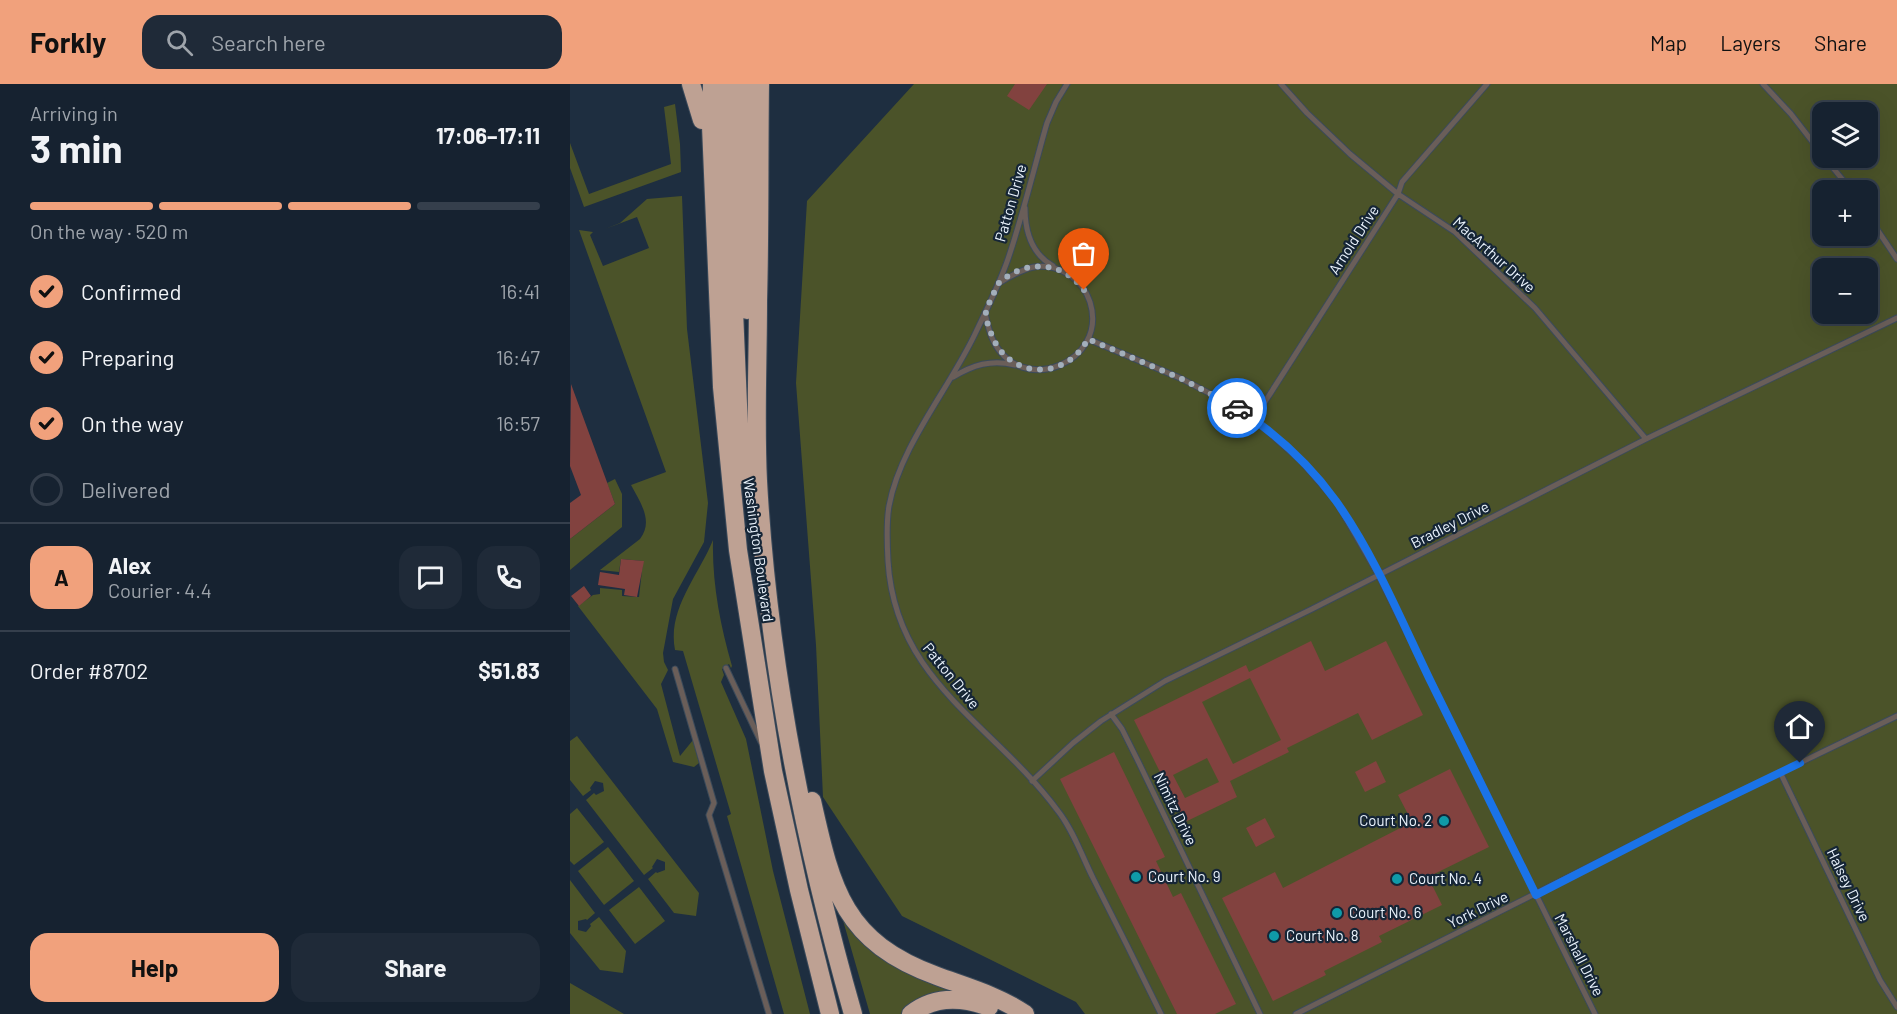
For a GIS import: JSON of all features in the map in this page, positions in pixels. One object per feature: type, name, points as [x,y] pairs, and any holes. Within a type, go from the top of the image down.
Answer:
[{"type":"highway","points":[[691,84],[702,120]]},
{"type":"highway","points":[[699,84],[704,166],[715,224]]},
{"type":"highway","name":"Washington Boulevard","points":[[712,84],[711,126],[725,428],[738,550],[773,771],[799,890],[830,1014]]},
{"type":"highway","points":[[727,84],[728,181],[742,489],[747,548],[748,611]]},
{"type":"highway","points":[[743,84],[744,238],[749,372],[756,437]]},
{"type":"highway","name":"Washington Boulevard","points":[[760,84],[756,437],[767,600],[784,722],[817,881],[853,1014]]},
{"type":"highway","points":[[784,722],[809,788],[831,873],[842,901],[856,924],[874,943],[899,960],[990,996],[1025,1014]]},
{"type":"highway","points":[[911,1014],[930,1003],[954,999],[972,1001],[1004,1014]]},
{"type":"lane","name":"Patton Drive","points":[[1067,84],[1047,123],[998,284],[951,378],[915,440],[895,485],[889,505],[887,526],[889,572],[897,611],[906,637],[918,658],[953,701],[994,740],[1059,812],[1161,1014]]},
{"type":"lane","name":"MacArthur Drive","points":[[1281,84],[1306,113],[1350,154],[1398,194],[1455,232],[1535,308],[1646,439]]},
{"type":"lane","name":"Arnold Drive","points":[[1254,419],[1398,194],[1402,182],[1487,84]]},
{"type":"lane","points":[[1763,84],[1812,141]]},
{"type":"lane","points":[[1833,168],[1843,180]]},
{"type":"lane","points":[[1025,198],[1025,219],[1033,246],[1045,262],[1057,269]]},
{"type":"lane","points":[[1878,231],[1897,260]]},
{"type":"lane","points":[[951,378],[980,364],[1001,362],[1041,370],[1053,368],[1064,364],[1081,351],[1088,339],[1092,314],[1088,297],[1079,282],[1065,272],[1044,266],[1031,267],[1018,271],[998,284]]},
{"type":"lane","points":[[985,313],[998,348],[1012,362],[1022,366]]},
{"type":"lane","name":"Bradley Drive","points":[[1032,781],[1073,743],[1112,714],[1165,681],[1646,439],[1897,318]]},
{"type":"lane","name":"Marshall Drive","points":[[1088,339],[1197,386],[1254,419],[1301,461],[1325,487],[1349,521],[1378,574],[1595,1014]]},
{"type":"lane","points":[[726,668],[773,771]]},
{"type":"lane","points":[[675,669],[714,803],[709,815],[769,1014]]},
{"type":"lane","name":"Nimitz Drive","points":[[1112,714],[1138,761],[1260,1014]]},
{"type":"lane","name":"York Drive","points":[[1296,1014],[1780,772],[1897,716]]},
{"type":"lane","name":"Halsey Drive","points":[[1780,772],[1880,980],[1897,1007]]},
{"type":"green space","points":[[914,84],[1897,84],[1897,1014],[1085,1014],[1076,1002],[902,916],[823,797],[816,645],[796,383],[807,201]]},
{"type":"green space","points":[[675,104],[681,172],[584,207],[570,168],[570,143],[589,194],[671,164],[664,107]]},
{"type":"green space","points":[[682,196],[687,329],[708,503],[704,542],[673,599],[663,653],[668,670],[661,684],[680,756],[693,740],[699,763],[694,767],[673,762],[657,709],[578,606],[593,595],[600,594],[600,588],[622,590],[622,596],[639,597],[643,561],[621,559],[619,572],[600,570],[640,539],[644,532],[646,518],[631,485],[666,472],[579,230],[593,232],[590,235],[603,266],[649,248],[637,217],[605,229],[620,223],[647,199]]},
{"type":"green space","points":[[615,479],[622,494],[622,527],[570,570],[570,539],[615,504],[607,483]]},
{"type":"green space","points":[[713,540],[718,603],[732,666],[731,668],[729,664],[722,669],[724,675],[721,682],[746,739],[773,871],[810,1014],[784,1014],[727,816],[731,814],[683,651],[675,650],[674,635],[680,606]]},
{"type":"green space","points":[[577,736],[699,893],[696,916],[674,913],[648,879],[656,872],[665,870],[665,862],[657,859],[653,868],[644,875],[586,800],[594,793],[596,795],[604,791],[603,783],[595,781],[591,790],[583,796],[570,780],[570,741]]},
{"type":"green space","points":[[577,808],[604,842],[574,865],[570,861],[570,814]]},
{"type":"green space","points":[[608,847],[634,881],[604,905],[578,871]]},
{"type":"green space","points":[[570,880],[595,913],[587,920],[578,921],[578,930],[586,932],[590,924],[599,917],[626,951],[623,973],[600,970],[570,933]]},
{"type":"green space","points":[[639,887],[665,921],[635,944],[609,910]]},
{"type":"green space","points":[[840,910],[963,991],[904,1014],[870,1014]]},
{"type":"green space","points":[[570,983],[624,1014],[570,1014]]},
{"type":"building","points":[[1015,84],[1047,84],[1029,110],[1007,96]]},
{"type":"building","points":[[571,384],[615,504],[570,539],[570,503],[581,495],[570,466]]},
{"type":"building","points":[[621,559],[644,561],[637,597],[624,595],[625,589],[598,585],[600,572],[619,575]]},
{"type":"building","points":[[584,586],[591,596],[579,606],[571,596]]},
{"type":"building","points":[[1311,641],[1325,671],[1386,641],[1423,715],[1372,740],[1358,713],[1287,748],[1289,752],[1230,781],[1237,797],[1185,822],[1134,720],[1246,665],[1249,672]],"holes":[[[1250,678],[1281,740],[1233,764],[1202,702]],[[1207,758],[1219,782],[1185,798],[1173,775]]]},
{"type":"building","name":"Court No. 9","points":[[1114,752],[1165,857],[1156,861],[1173,897],[1181,893],[1236,1004],[1215,1014],[1177,1014],[1060,779]]},
{"type":"building","points":[[1376,761],[1386,782],[1365,792],[1355,772]]},
{"type":"building","points":[[1450,769],[1489,847],[1428,877],[1442,905],[1379,936],[1382,942],[1324,971],[1326,975],[1273,1001],[1222,898],[1275,872],[1283,888],[1412,822],[1398,795]]},
{"type":"building","points":[[1265,818],[1275,837],[1256,847],[1246,828]]},
{"type":"way so far","points":[[1084,290],[1079,282],[1065,272],[1044,266],[1018,271],[998,284],[985,313],[998,348],[1012,362],[1041,370],[1064,364],[1081,351],[1088,339],[1206,390],[1237,408]]},
{"type":"place","name":"Court No. 2","points":[[1444,821]]},
{"type":"place","name":"Court No. 9","points":[[1136,877]]},
{"type":"place","name":"Court No. 4","points":[[1397,879]]},
{"type":"place","name":"Court No. 6","points":[[1337,913]]},
{"type":"place","name":"Court No. 8","points":[[1274,936]]},
{"type":"route","points":[[1237,408],[1280,441],[1320,480],[1349,521],[1378,574],[1536,895],[1800,763]]}]
